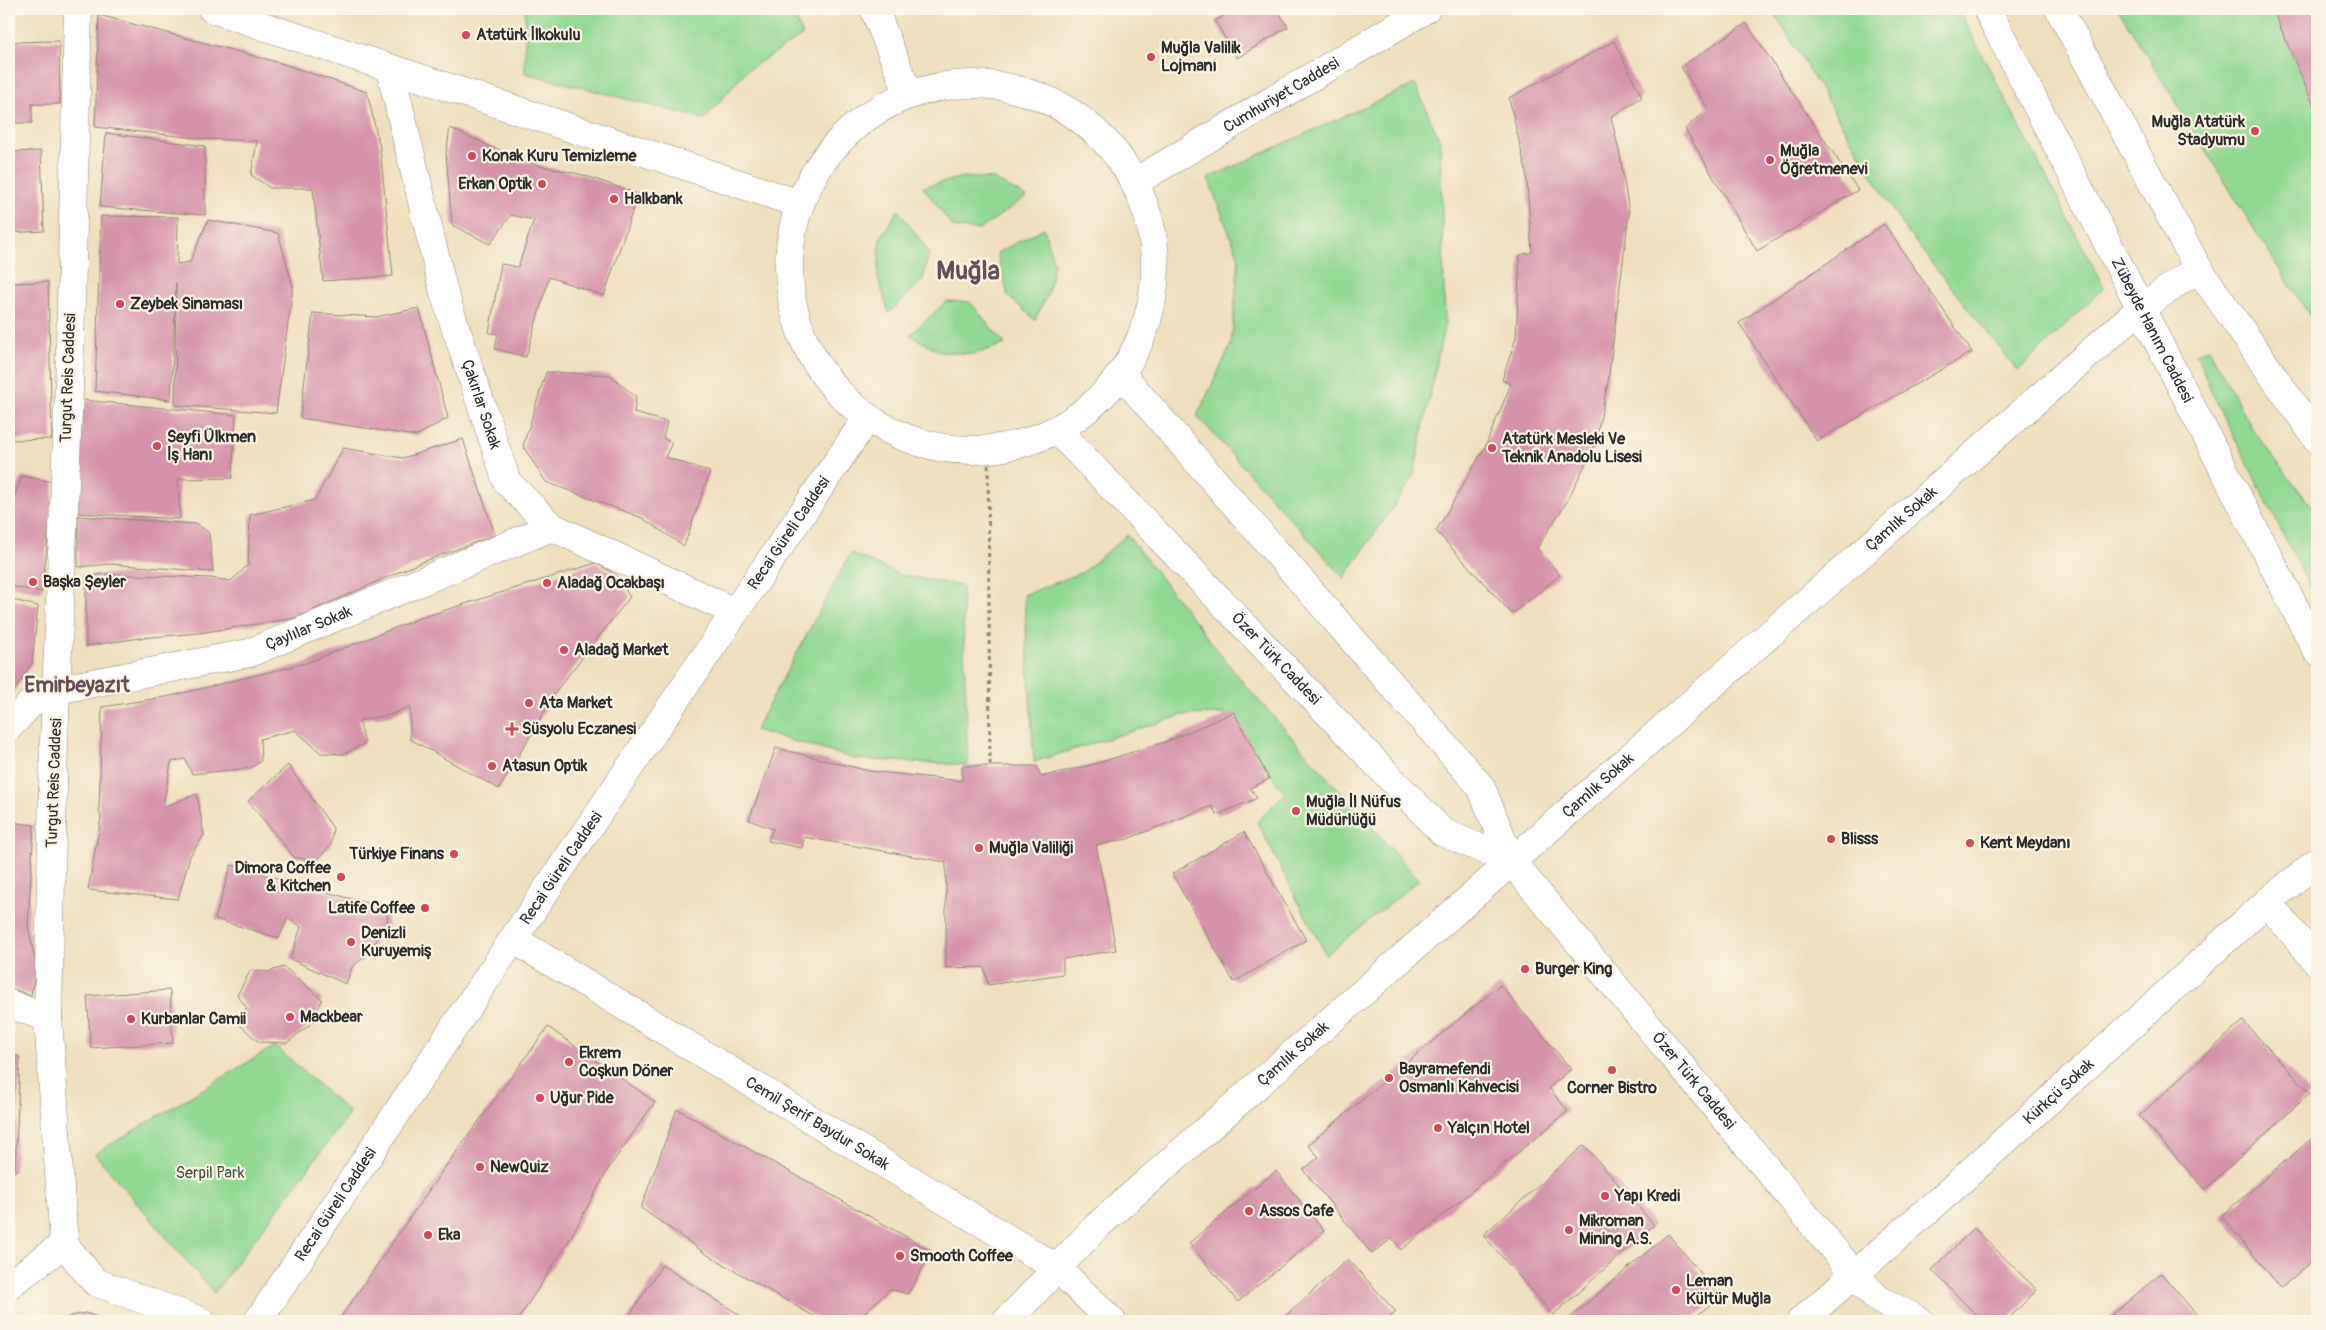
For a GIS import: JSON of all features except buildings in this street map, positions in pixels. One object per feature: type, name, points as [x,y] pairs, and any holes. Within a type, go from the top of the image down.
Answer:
[{"type":"street","name":"Turgut Reis Caddesi","points":[[64,1244],[48,1018],[56,690],[69,390],[78,9]]},
{"type":"street","points":[[212,9],[800,204]]},
{"type":"street","points":[[874,9],[909,95]]},
{"type":"street","name":"Cumhuriyet Caddesi","points":[[1135,182],[1426,9]]},
{"type":"street","name":"Zübeyde Hanım Caddesi","points":[[1987,9],[2317,651]]},
{"type":"street","points":[[2059,9],[2198,268],[2317,439]]},
{"type":"street","name":"Çakırlar Sokak","points":[[390,69],[444,293],[507,482],[552,527],[735,612]]},
{"type":"street","points":[[952,84],[996,84],[1038,95],[1078,116],[1110,145],[1135,182],[1150,220],[1155,268],[1153,301],[1141,340],[1122,375],[1093,407],[1058,431],[1011,448],[960,451],[912,442],[867,418],[832,386],[806,345],[791,299],[790,251],[800,204],[818,168],[842,137],[874,112],[909,95],[952,84]]},
{"type":"street","name":"Çamlık Sokak","points":[[1006,1321],[1096,1227],[2141,308],[2198,268]]},
{"type":"street","name":"Özer Türk Caddesi","points":[[1122,375],[1481,787],[1512,861],[1882,1310],[1920,1321]]},
{"type":"street","name":"Recai Güreli Caddesi","points":[[258,1321],[513,939],[867,418]]},
{"type":"street","name":"Özer Türk Caddesi","points":[[1058,431],[1442,832],[1512,861]]},
{"type":"street","name":"Çaylılar Sokak","points":[[9,727],[32,702],[56,690],[249,652],[552,527]]},
{"type":"street","name":"Kürkçü Sokak","points":[[1801,1321],[1944,1196],[2267,902],[2317,862]]},
{"type":"street","points":[[2267,902],[2317,962]]},
{"type":"street","name":"Cemil Şerif Baydur Sokak","points":[[513,939],[1058,1268],[1112,1321]]},
{"type":"street","points":[[9,1004],[48,1018]]},
{"type":"street","points":[[9,1285],[64,1244],[95,1282],[201,1321]]},
{"type":"path","points":[[988,449],[990,764]]},
{"type":"green space","points":[[525,9],[791,9],[803,35],[746,71],[705,119],[525,73]]},
{"type":"green space","points":[[1772,9],[1958,9],[2104,287],[2018,371],[1904,228]]},
{"type":"green space","name":"Muğla Atatürk Stadyumu","points":[[2118,9],[2317,9],[2317,327],[2269,253]]},
{"type":"green space","points":[[1415,84],[1440,141],[1445,322],[1413,478],[1344,578],[1197,416],[1231,345],[1239,258],[1208,178]]},
{"type":"green space","points":[[963,177],[994,179],[1026,197],[979,230],[953,227],[923,187]]},
{"type":"green space","points":[[898,210],[929,252],[923,280],[889,313],[878,278],[880,239]]},
{"type":"green space","points":[[1044,228],[1054,264],[1048,293],[1035,320],[1008,296],[997,253]]},
{"type":"green space","points":[[947,301],[970,302],[1005,344],[975,354],[941,352],[910,335]]},
{"type":"green space","points":[[2209,349],[2253,430],[2317,514],[2317,601],[2213,395],[2196,353]]},
{"type":"green space","points":[[1127,535],[1245,685],[1419,880],[1326,955],[1257,822],[1285,793],[1223,714],[1183,715],[1034,762],[1024,595],[1083,572]]},
{"type":"green space","points":[[851,553],[900,575],[962,586],[968,765],[855,759],[755,730]]},
{"type":"green space","name":"Serpil Park","points":[[275,1046],[350,1113],[214,1293],[95,1154]]},
{"type":"place","name":"Atatürk İlkokulu","points":[[466,35]]},
{"type":"place","name":"Muğla Valilik Lojmanı","points":[[1151,57]]},
{"type":"place","name":"Muğla Atatürk Stadyumu","points":[[2255,131]]},
{"type":"place","name":"Konak Kuru Temizleme","points":[[472,156]]},
{"type":"place","name":"Muğla Öğretmenevi","points":[[1770,160]]},
{"type":"place","name":"Erkan Optik","points":[[542,184]]},
{"type":"place","name":"Halkbank","points":[[614,199]]},
{"type":"place","name":"Zeybek Sinaması","points":[[120,304]]},
{"type":"place","name":"Seyfi Ülkmen İş Hanı","points":[[157,446]]},
{"type":"place","name":"Atatürk Mesleki Ve Teknik Anadolu Lisesi","points":[[1492,448]]},
{"type":"place","name":"Başka Şeyler","points":[[33,582]]},
{"type":"place","name":"Aladağ Ocakbaşı","points":[[547,583]]},
{"type":"place","name":"Aladağ Market","points":[[564,650]]},
{"type":"place","name":"Ata Market","points":[[529,703]]},
{"type":"place","name":"Süsyolu Eczanesi","points":[[512,729]]},
{"type":"place","name":"Atasun Optik","points":[[492,766]]},
{"type":"place","name":"Muğla İl Nüfus Müdürlüğü","points":[[1296,811]]},
{"type":"place","name":"Blisss","points":[[1831,839]]},
{"type":"place","name":"Kent Meydanı","points":[[1970,843]]},
{"type":"place","name":"Muğla Valiliği","points":[[979,848]]},
{"type":"place","name":"Türkiye Finans","points":[[454,854]]},
{"type":"place","name":"Dimora Coffee & Kitchen","points":[[341,877]]},
{"type":"place","name":"Latife Coffee","points":[[425,908]]},
{"type":"place","name":"Denizli Kuruyemiş","points":[[351,942]]},
{"type":"place","name":"Burger King","points":[[1525,969]]},
{"type":"place","name":"Mackbear","points":[[290,1017]]},
{"type":"place","name":"Kurbanlar Camii","points":[[131,1019]]},
{"type":"place","name":"Ekrem Coşkun Döner","points":[[569,1062]]},
{"type":"place","name":"Corner Bistro","points":[[1612,1070]]},
{"type":"place","name":"Bayramefendi Osmanlı Kahvecisi","points":[[1389,1078]]},
{"type":"place","name":"Uğur Pide","points":[[540,1098]]},
{"type":"place","name":"Yalçın Hotel","points":[[1438,1128]]},
{"type":"place","name":"NewQuiz","points":[[480,1167]]},
{"type":"place","name":"Yapı Kredi","points":[[1605,1196]]},
{"type":"place","name":"Assos Cafe","points":[[1249,1211]]},
{"type":"place","name":"Mikroman Mining A.S.","points":[[1569,1230]]},
{"type":"place","name":"Eka","points":[[428,1235]]},
{"type":"place","name":"Smooth Coffee","points":[[900,1256]]},
{"type":"place","name":"Leman Kültür Muğla","points":[[1676,1290]]},
{"type":"district","name":"Muğla","points":[[968,271]]},
{"type":"district","name":"Emirbeyazıt","points":[[77,685]]}]
